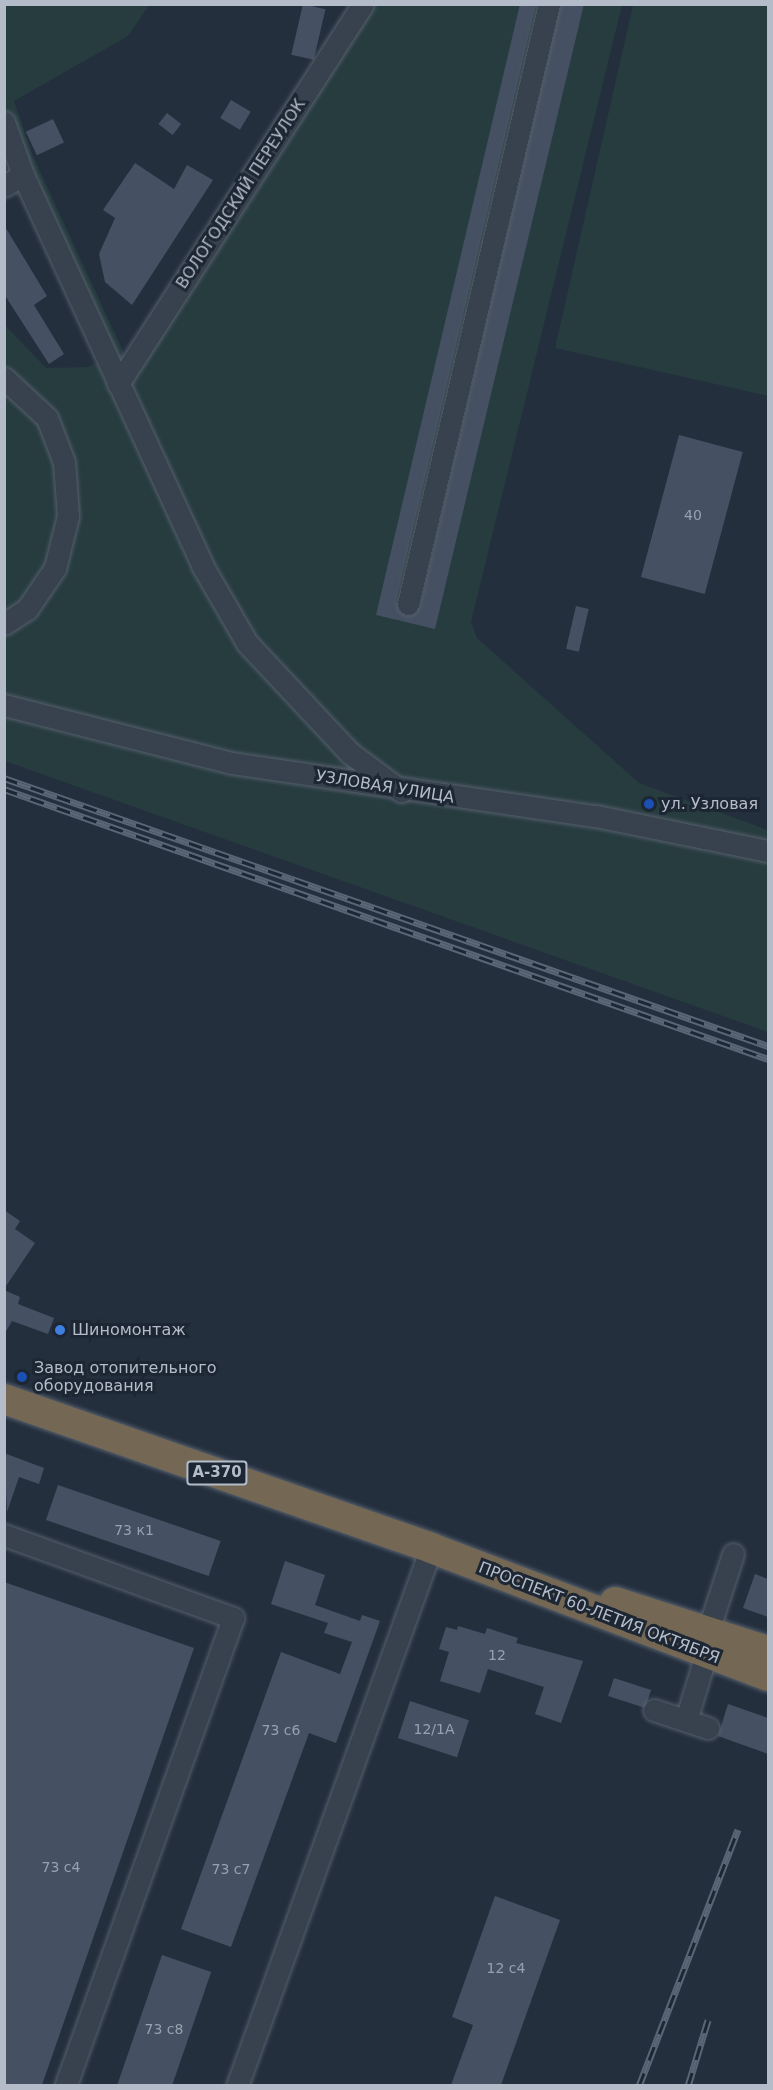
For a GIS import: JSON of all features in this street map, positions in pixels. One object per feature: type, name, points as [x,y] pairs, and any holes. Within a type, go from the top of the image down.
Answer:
[{"type":"highway","name":"ПРОСПЕКТ 60-ЛЕТИЯ ОКТЯБРЯ","points":[[4,1399],[707,1643],[768,1676]]},
{"type":"highway","name":"ПРОСПЕКТ 60-ЛЕТИЯ ОКТЯБРЯ","points":[[707,1643],[768,1652]]},
{"type":"street","name":"ВОЛОГОДСКИЙ ПЕРЕУЛОК","points":[[118,384],[363,4]]},
{"type":"street","points":[[408,604],[549,4]]},
{"type":"street","points":[[4,122],[23,175],[202,565],[247,643],[350,753],[401,791]]},
{"type":"street","points":[[4,186],[23,175]]},
{"type":"street","points":[[4,378],[46,418],[64,462],[69,516],[55,568],[27,609],[4,624]]},
{"type":"street","name":"УЗЛОВАЯ УЛИЦА","points":[[4,705],[231,763],[401,791],[596,816],[768,851]]},
{"type":"street","points":[[4,1534],[233,1618],[65,2085]]},
{"type":"street","points":[[237,2085],[430,1548]]},
{"type":"street","points":[[686,1720],[733,1554]]},
{"type":"street","points":[[654,1710],[708,1728]]},
{"type":"green space","points":[[5,5],[149,5],[128,36],[14,101],[32,154],[125,355],[353,5],[622,5],[471,622],[477,638],[639,783],[768,830],[768,1032],[5,761],[4,324],[46,368],[88,367],[106,358],[5,122]]},
{"type":"green space","points":[[633,5],[768,5],[768,396],[555,348]]},
{"type":"building","points":[[303,4],[325,9],[314,60],[291,55]]},
{"type":"building","points":[[520,4],[536,4],[396,601],[406,616],[420,607],[561,4],[584,4],[435,629],[376,615]]},
{"type":"building","points":[[231,100],[251,112],[240,130],[220,118]]},
{"type":"building","points":[[167,113],[181,124],[173,135],[158,124]]},
{"type":"building","points":[[53,119],[64,143],[37,155],[26,132]]},
{"type":"building","points":[[135,163],[174,189],[187,165],[213,180],[132,305],[105,282],[99,254],[115,218],[103,210]]},
{"type":"building","points":[[4,225],[47,296],[34,305],[64,354],[49,364],[4,294]]},
{"type":"building","points":[[679,435],[743,452],[705,594],[641,577]]},
{"type":"building","points":[[576,606],[589,609],[579,652],[566,649]]},
{"type":"building","points":[[4,1210],[20,1221],[15,1229],[35,1243],[4,1289]]},
{"type":"building","points":[[4,1290],[20,1297],[18,1304],[54,1318],[48,1334],[12,1321],[4,1335]]},
{"type":"building","points":[[4,1453],[44,1468],[39,1484],[19,1477],[7,1512]]},
{"type":"building","points":[[58,1485],[221,1541],[209,1576],[46,1520]]},
{"type":"building","points":[[285,1561],[325,1575],[315,1605],[360,1621],[362,1615],[380,1621],[336,1743],[309,1733],[231,1947],[181,1929],[281,1652],[340,1674],[352,1642],[324,1633],[328,1623],[271,1604]]},
{"type":"building","points":[[755,1574],[768,1579],[768,1617],[743,1608]]},
{"type":"building","points":[[4,1582],[194,1648],[42,2085],[4,2085]]},
{"type":"building","points":[[458,1626],[485,1634],[487,1628],[518,1638],[516,1643],[583,1661],[561,1723],[535,1714],[544,1687],[488,1669],[480,1693],[440,1681],[449,1652],[439,1649],[446,1627],[457,1630]]},
{"type":"building","points":[[614,1678],[651,1690],[645,1708],[608,1696]]},
{"type":"building","points":[[410,1701],[469,1720],[457,1757],[398,1738]]},
{"type":"building","points":[[728,1704],[768,1718],[768,1754],[718,1736]]},
{"type":"building","points":[[495,1896],[560,1920],[501,2085],[451,2085],[473,2025],[452,2017]]},
{"type":"building","points":[[162,1955],[211,1972],[172,2086],[117,2085]]},
{"type":"railway","points":[[4,778],[768,1046]]},
{"type":"railway","points":[[4,789],[768,1059]]},
{"type":"railway","points":[[639,2086],[738,1829]]},
{"type":"railway","points":[[688,2086],[708,2020]]},
{"type":"place","name":"ул. Узловая","points":[[649,804]]},
{"type":"place","name":"Шиномонтаж","points":[[60,1330]]},
{"type":"place","name":"Завод отопительного оборудования","points":[[22,1377]]}]
